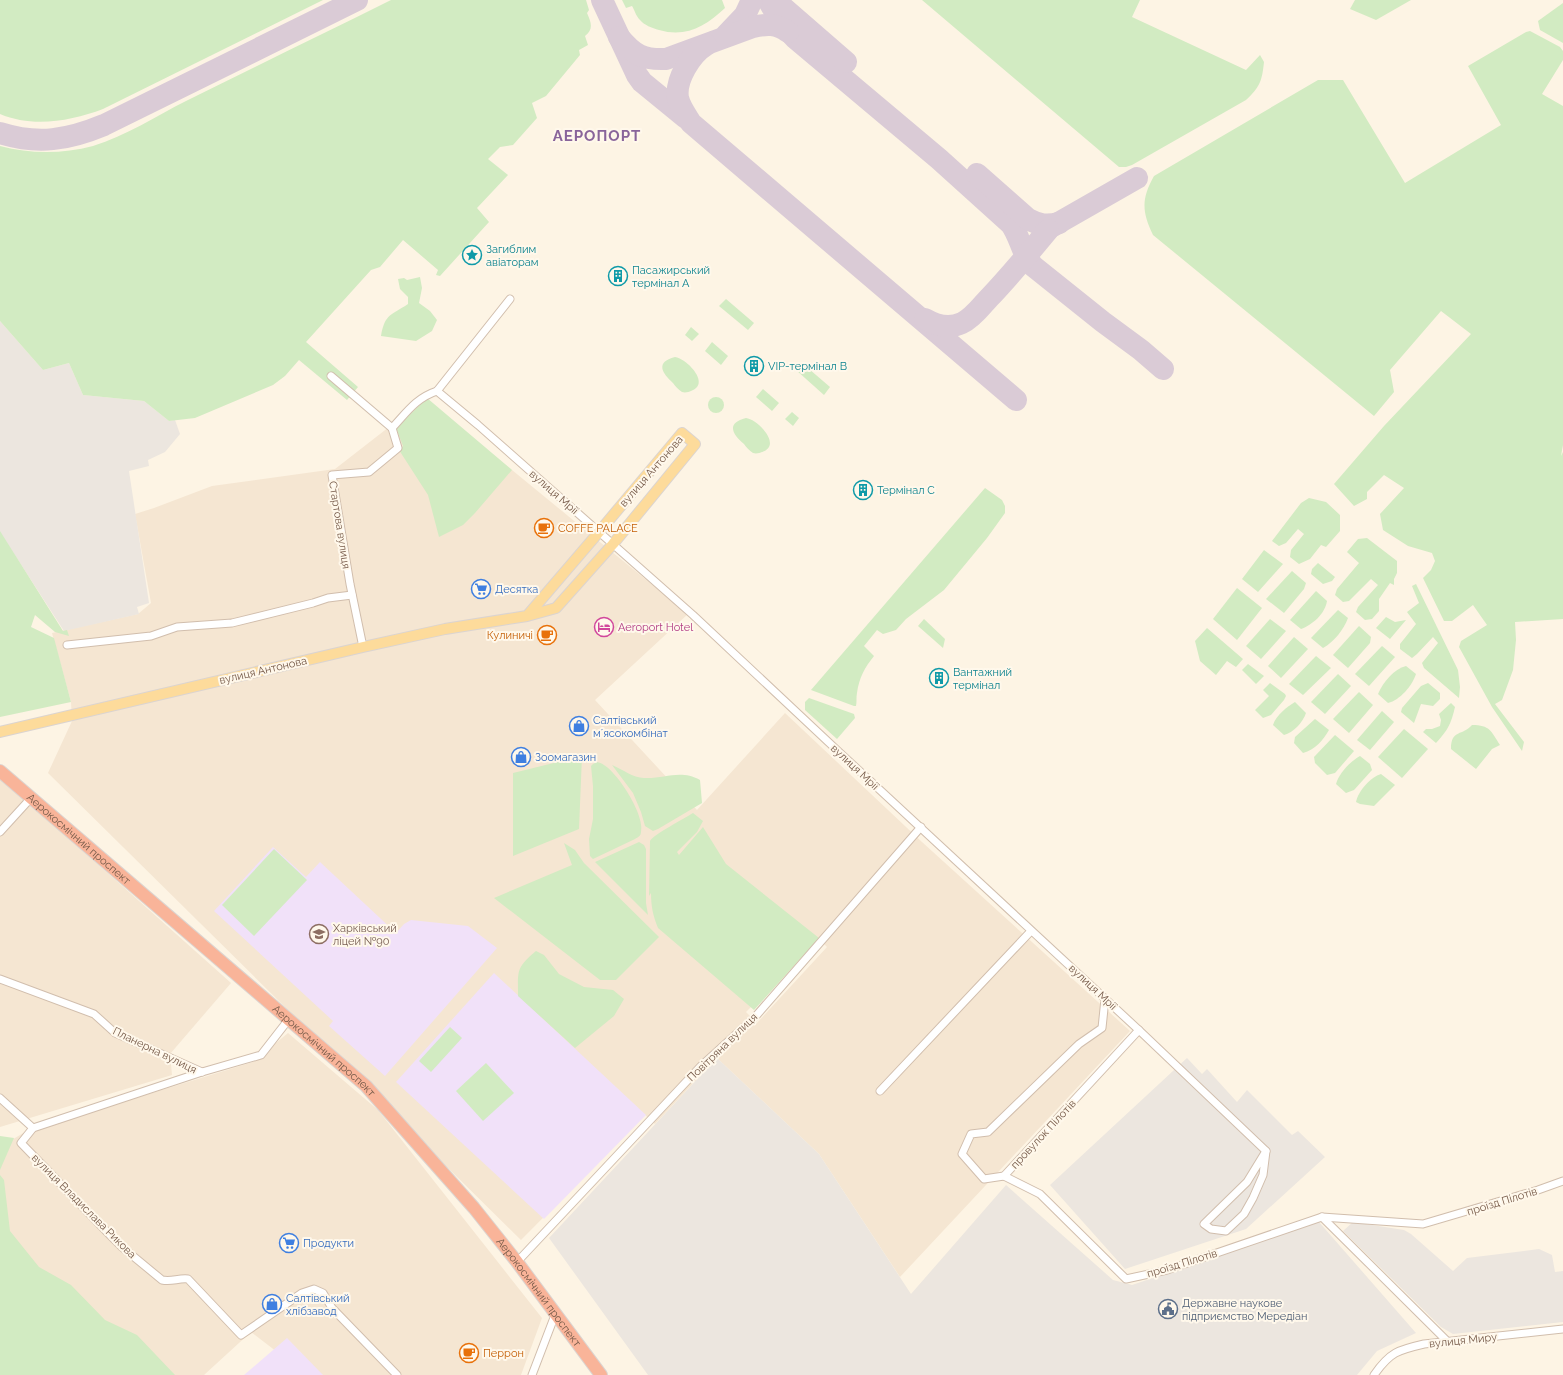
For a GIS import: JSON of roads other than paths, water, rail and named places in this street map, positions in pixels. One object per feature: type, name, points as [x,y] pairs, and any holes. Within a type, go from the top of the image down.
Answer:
[{"type":"highway","name":"Аерокосмічний проспект","points":[[0,771],[366,1086],[474,1208],[517,1262],[601,1375]]},
{"type":"main road","name":"вулиця Антонова","points":[[0,732],[362,647],[445,630],[527,616],[556,608],[613,544],[695,444],[682,433],[527,616]]},
{"type":"street","points":[[331,376],[392,428],[418,400],[437,391],[510,299]]},
{"type":"street","name":"вулиця Мрії","points":[[437,391],[478,425],[693,615],[1266,1151]]},
{"type":"street","name":"Стартова вулиця","points":[[362,647],[332,475],[369,472],[398,448],[392,428]]},
{"type":"street","points":[[67,645],[152,636],[177,628],[232,623],[328,598],[352,595]]},
{"type":"street","points":[[0,832],[31,798]]},
{"type":"street","name":"Повітряна вулиця","points":[[517,1262],[701,1066],[754,1017],[921,827]]},
{"type":"street","points":[[880,1091],[1031,931]]},
{"type":"street","name":"Планерна вулиця","points":[[0,979],[94,1014],[115,1033],[202,1072]]},
{"type":"street","name":"провулок Пілотів","points":[[1105,999],[1102,1028],[1079,1044],[988,1132],[971,1134],[962,1154],[984,1180],[1004,1176],[1138,1030]]},
{"type":"street","points":[[0,1098],[33,1128],[202,1072],[261,1055],[289,1019]]},
{"type":"street","name":"вулиця Владислава Рикова","points":[[33,1128],[21,1143],[110,1235],[122,1247],[162,1280],[170,1282],[182,1279],[188,1280],[240,1335],[302,1294],[314,1289],[323,1293],[325,1299],[332,1308],[397,1375]]},
{"type":"street","points":[[1266,1151],[1263,1175],[1244,1214],[1226,1231],[1211,1229],[1204,1224],[1247,1182],[1266,1151]]},
{"type":"street","name":"проїзд Пілотів","points":[[1004,1176],[1040,1194],[1126,1279],[1167,1270],[1322,1217],[1423,1224],[1538,1190],[1563,1181]]},
{"type":"street","points":[[1322,1217],[1447,1341]]},
{"type":"street","points":[[532,1375],[556,1315]]},
{"type":"street","name":"вулиця Миру","points":[[1374,1375],[1383,1362],[1397,1351],[1424,1344],[1563,1329]]},
{"type":"place","name":"Загиблим авіаторам","points":[[472,255]]},
{"type":"place","name":"Пасажирський термінал A","points":[[618,276]]},
{"type":"place","name":"VIP-термінал B","points":[[754,366]]},
{"type":"place","name":"Термінал C","points":[[863,490]]},
{"type":"place","name":"COFFE PALACE","points":[[544,528]]},
{"type":"place","name":"Десятка","points":[[481,589]]},
{"type":"place","name":"Aeroport Hotel","points":[[604,627]]},
{"type":"place","name":"Кулиничі","points":[[547,635]]},
{"type":"place","name":"Вантажний термінал","points":[[939,678]]},
{"type":"place","name":"Салтівський мʼясокомбінат","points":[[579,726]]},
{"type":"place","name":"Зоомагазин","points":[[521,757]]},
{"type":"place","name":"Харківський ліцей №90","points":[[319,934]]},
{"type":"place","name":"Продукти","points":[[289,1243]]},
{"type":"place","name":"Салтівський хлібзавод","points":[[272,1304]]},
{"type":"place","name":"Державне наукове підприємство Мередіан","points":[[1168,1309]]},
{"type":"place","name":"Перрон","points":[[469,1353]]},
{"type":"district","name":"АЕРОПОРТ","points":[[597,136]]}]
